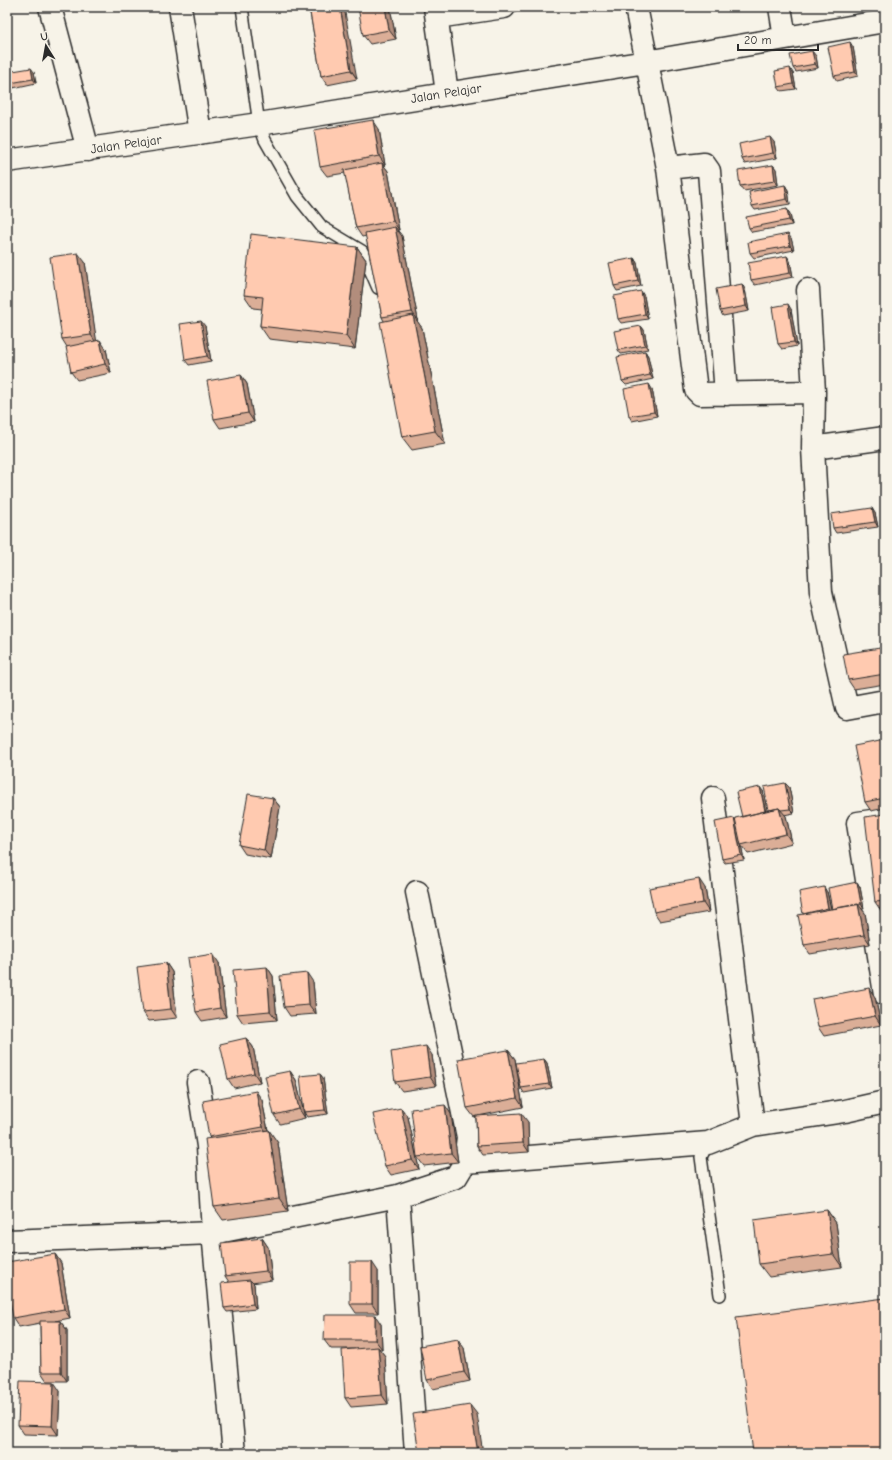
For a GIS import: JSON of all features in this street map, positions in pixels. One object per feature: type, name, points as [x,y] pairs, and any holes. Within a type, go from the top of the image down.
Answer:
[{"type":"street","points":[[50,7],[88,150]]},
{"type":"street","points":[[180,7],[200,133]]},
{"type":"street","points":[[447,93],[436,12],[504,7]]},
{"type":"street","points":[[636,7],[668,168],[696,390],[700,394],[814,392]]},
{"type":"street","points":[[780,7],[785,38]]},
{"type":"street","name":"Jalan Pelajar","points":[[7,161],[259,124],[646,62],[885,21]]},
{"type":"street","points":[[668,168],[704,164],[709,171],[726,394]]},
{"type":"street","points":[[808,290],[814,392],[813,448],[821,592],[847,708],[885,701]]},
{"type":"street","points":[[813,448],[885,438]]},
{"type":"street","points":[[712,798],[753,1125]]},
{"type":"street","points":[[885,819],[858,823],[885,994]]},
{"type":"street","points":[[7,1241],[213,1233],[398,1196],[456,1177],[465,1162],[468,1137],[417,892]]},
{"type":"street","points":[[198,1082],[208,1146],[213,1233],[234,1453]]},
{"type":"street","points":[[465,1162],[708,1143],[753,1125],[845,1111],[885,1102]]},
{"type":"street","points":[[398,1196],[416,1453]]},
{"type":"lane","points":[[242,7],[259,124],[265,140],[297,196],[322,227],[362,251],[378,287],[380,302]]},
{"type":"lane","points":[[708,1143],[701,1157],[720,1295]]},
{"type":"building","points":[[309,7],[340,7],[351,70],[321,76]]},
{"type":"building","points":[[358,7],[385,7],[389,30],[363,35]]},
{"type":"building","points":[[850,42],[855,72],[834,76],[828,47]]},
{"type":"building","points":[[812,51],[815,64],[793,68],[790,55]]},
{"type":"building","points":[[31,68],[33,79],[10,83],[7,72]]},
{"type":"building","points":[[790,68],[793,84],[778,87],[775,71]]},
{"type":"building","points":[[373,120],[379,156],[320,167],[314,130]]},
{"type":"building","points":[[770,137],[773,153],[742,159],[739,144]]},
{"type":"building","points":[[382,163],[393,221],[356,228],[344,170]]},
{"type":"building","points":[[773,165],[775,181],[740,186],[738,171]]},
{"type":"building","points":[[785,185],[787,199],[752,206],[749,192]]},
{"type":"building","points":[[787,209],[789,220],[749,228],[746,217]]},
{"type":"building","points":[[395,227],[412,312],[382,317],[365,233]]},
{"type":"building","points":[[251,234],[357,247],[346,336],[260,326],[263,297],[244,295]]},
{"type":"building","points":[[788,234],[790,246],[750,253],[748,242]]},
{"type":"building","points":[[78,253],[91,335],[62,339],[50,257]]},
{"type":"building","points":[[787,256],[790,273],[751,280],[748,263]]},
{"type":"building","points":[[634,258],[638,281],[614,286],[609,263]]},
{"type":"building","points":[[742,284],[746,306],[720,311],[716,289]]},
{"type":"building","points":[[641,291],[645,314],[618,319],[614,296]]},
{"type":"building","points":[[788,304],[794,342],[778,344],[772,307]]},
{"type":"building","points":[[413,315],[435,431],[402,437],[380,322]]},
{"type":"building","points":[[201,321],[207,356],[185,360],[180,324]]},
{"type":"building","points":[[641,326],[645,345],[618,350],[614,331]]},
{"type":"building","points":[[100,340],[105,364],[71,372],[66,347]]},
{"type":"building","points":[[645,351],[650,375],[622,381],[617,357]]},
{"type":"building","points":[[241,375],[248,413],[214,419],[207,381]]},
{"type":"building","points":[[649,384],[654,412],[629,416],[624,389]]},
{"type":"building","points":[[883,478],[885,478],[885,490]]},
{"type":"building","points":[[872,508],[875,522],[833,528],[831,514]]},
{"type":"building","points":[[880,648],[885,674],[848,680],[843,654]]},
{"type":"building","points":[[885,740],[885,798],[865,802],[854,746]]},
{"type":"building","points":[[785,783],[790,809],[781,810],[779,808],[769,810],[764,787]]},
{"type":"building","points":[[760,787],[765,811],[742,817],[736,792]]},
{"type":"building","points":[[248,794],[273,798],[264,850],[239,845]]},
{"type":"building","points":[[779,808],[786,834],[741,845],[735,818]]},
{"type":"building","points":[[885,814],[885,901],[875,902],[865,817]]},
{"type":"building","points":[[734,818],[741,855],[722,859],[715,822]]},
{"type":"building","points":[[699,879],[703,903],[654,912],[649,888]]},
{"type":"building","points":[[857,882],[861,904],[832,909],[828,888]]},
{"type":"building","points":[[824,887],[828,908],[803,914],[799,892]]},
{"type":"building","points":[[858,904],[864,935],[804,945],[798,915]]},
{"type":"building","points":[[213,954],[220,1008],[196,1012],[188,958]]},
{"type":"building","points":[[166,963],[171,1009],[143,1012],[137,967]]},
{"type":"building","points":[[267,967],[270,1011],[237,1014],[233,970]]},
{"type":"building","points":[[307,973],[309,1005],[284,1007],[280,976]]},
{"type":"building","points":[[869,988],[875,1016],[818,1027],[812,999]]},
{"type":"building","points":[[246,1038],[254,1073],[228,1079],[220,1044]]},
{"type":"building","points":[[426,1046],[430,1077],[395,1082],[391,1052]]},
{"type":"building","points":[[508,1050],[517,1098],[467,1108],[458,1059]]},
{"type":"building","points":[[544,1059],[549,1084],[521,1088],[516,1063]]},
{"type":"building","points":[[290,1071],[299,1109],[274,1115],[265,1076]]},
{"type":"building","points":[[320,1074],[325,1110],[304,1112],[300,1076]]},
{"type":"building","points":[[256,1091],[263,1127],[209,1137],[203,1101]]},
{"type":"building","points":[[445,1105],[451,1153],[417,1157],[411,1109]]},
{"type":"building","points":[[401,1108],[412,1160],[385,1166],[373,1114]]},
{"type":"building","points":[[521,1113],[523,1143],[477,1146],[476,1116]]},
{"type":"building","points":[[269,1130],[279,1198],[214,1207],[205,1139]]},
{"type":"building","points":[[827,1210],[833,1254],[759,1264],[754,1220]]},
{"type":"building","points":[[262,1238],[266,1271],[225,1276],[221,1243]]},
{"type":"building","points":[[55,1254],[64,1309],[13,1318],[7,1282],[7,1262]]},
{"type":"building","points":[[350,1262],[372,1262],[372,1304],[350,1304]]},
{"type":"building","points":[[250,1280],[253,1304],[224,1308],[221,1283]]},
{"type":"building","points":[[885,1298],[885,1453],[753,1453],[736,1317]]},
{"type":"building","points":[[325,1315],[375,1315],[375,1340],[324,1340]]},
{"type":"building","points":[[40,1321],[60,1321],[61,1372],[41,1372]]},
{"type":"building","points":[[458,1339],[464,1372],[427,1380],[420,1346]]},
{"type":"building","points":[[378,1347],[382,1395],[345,1398],[342,1350]]},
{"type":"building","points":[[20,1381],[54,1382],[52,1426],[18,1425]]},
{"type":"building","points":[[470,1405],[478,1453],[419,1453],[413,1414]]}]
